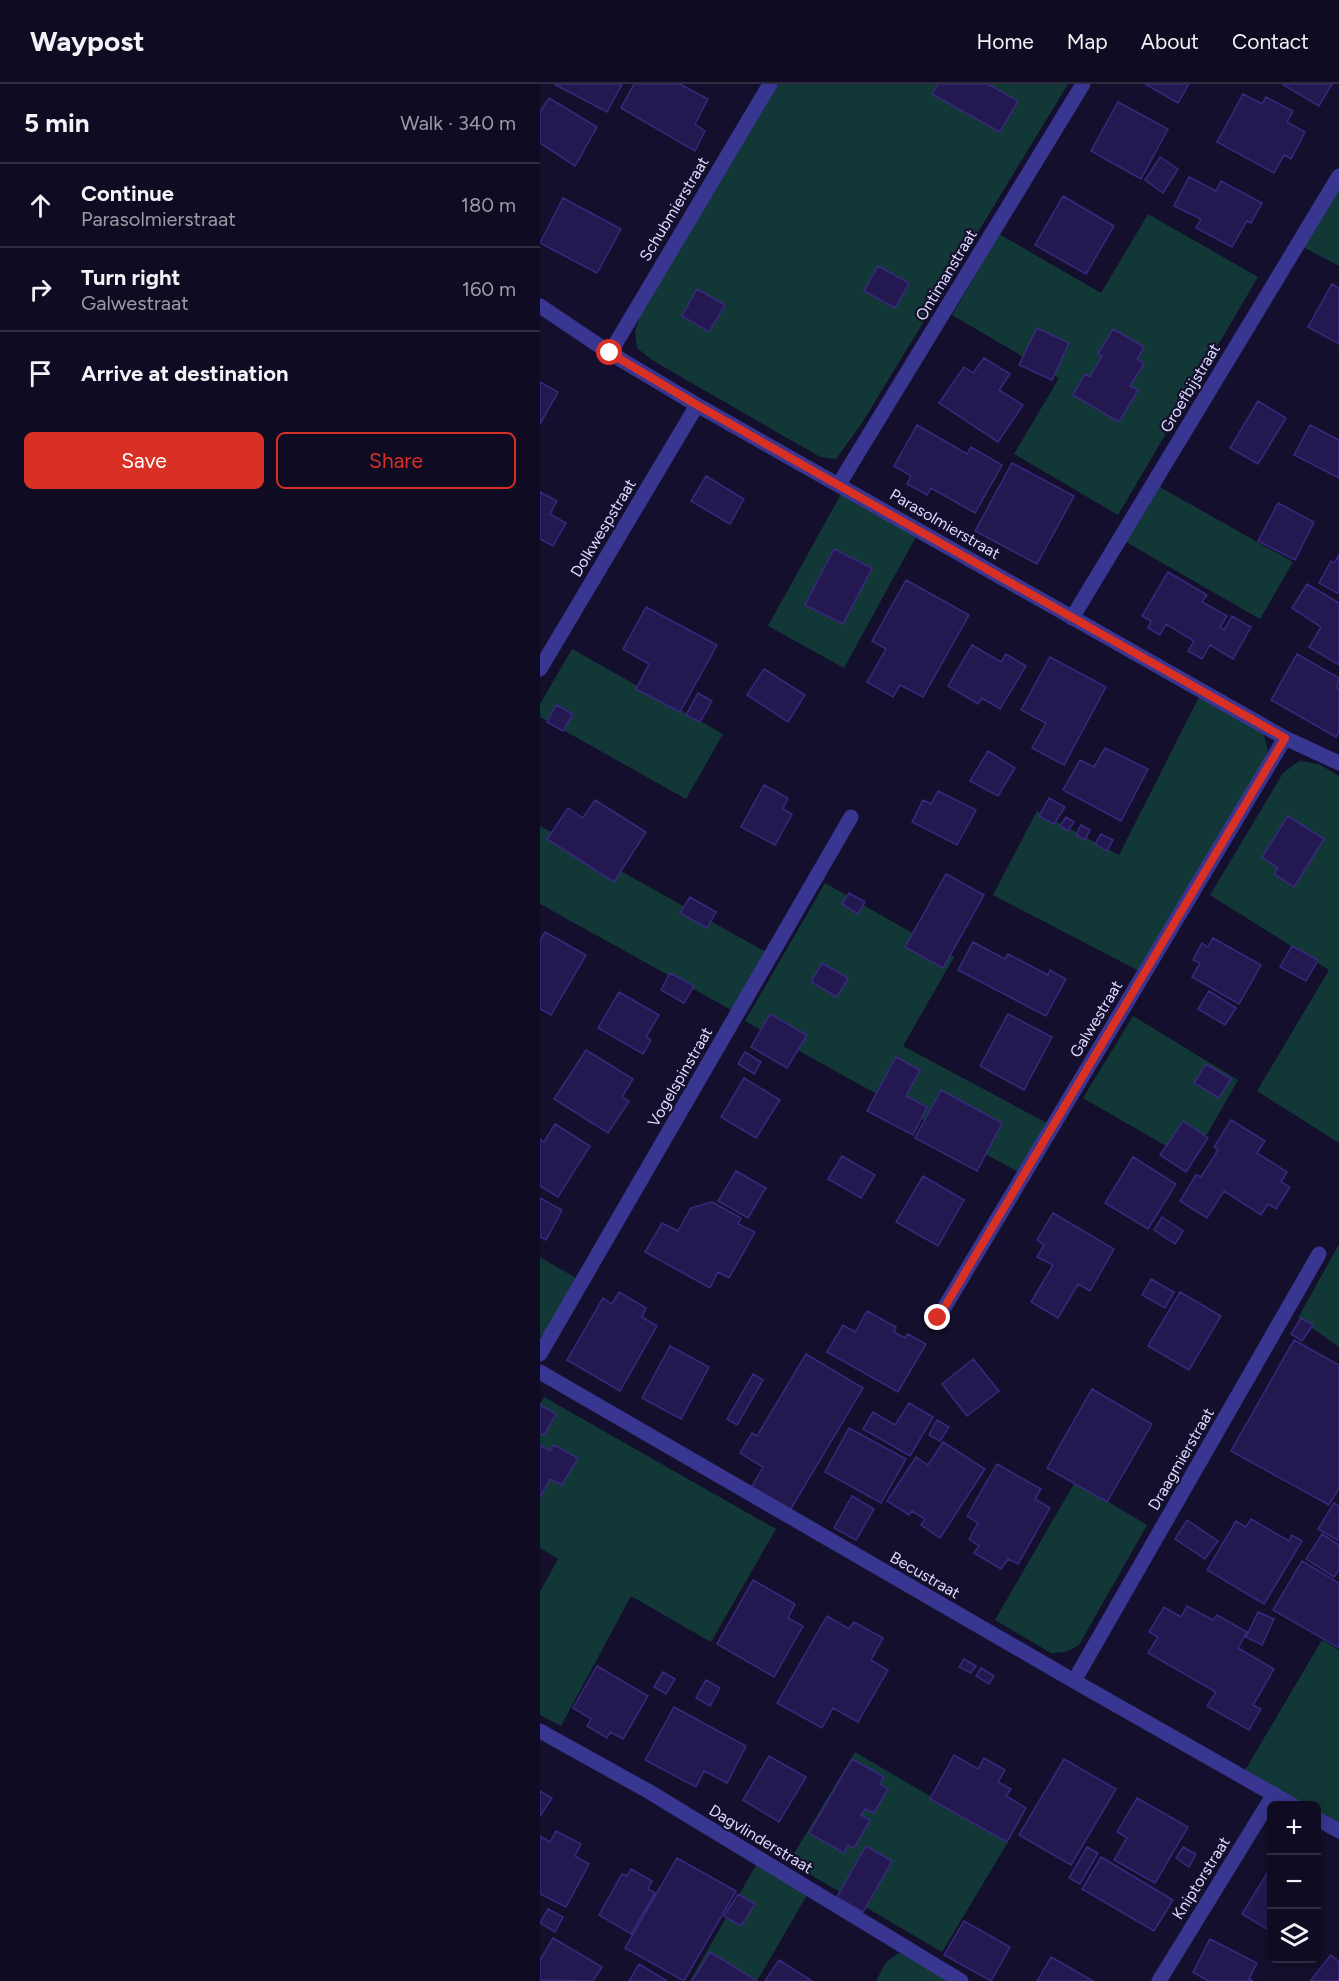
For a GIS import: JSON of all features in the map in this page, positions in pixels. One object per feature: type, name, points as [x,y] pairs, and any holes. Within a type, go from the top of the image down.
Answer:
[{"type":"street","name":"Schubmierstraat","points":[[610,353],[770,84]]},
{"type":"street","name":"Ontimanstraat","points":[[839,484],[1083,84]]},
{"type":"street","name":"Groefbijstraat","points":[[1072,618],[1339,176]]},
{"type":"street","name":"Parasolmierstraat","points":[[540,306],[610,353],[697,405],[1285,738],[1339,763]]},
{"type":"street","name":"Dolkwespstraat","points":[[540,669],[697,405]]},
{"type":"street","name":"Galwestraat","points":[[938,1318],[1285,738]]},
{"type":"street","name":"Vogelspinstraat","points":[[540,1354],[851,817]]},
{"type":"street","name":"Draagmierstraat","points":[[1074,1681],[1318,1254]]},
{"type":"street","name":"Becustraat","points":[[540,1372],[1286,1801]]},
{"type":"street","name":"Dagvlinderstraat","points":[[540,1731],[648,1791],[961,1981]]},
{"type":"street","name":"Kniptorstraat","points":[[1159,1981],[1274,1794]]},
{"type":"street","points":[[1321,1820],[1339,1831]]},
{"type":"green space","points":[[776,84],[1068,84],[862,423],[836,459],[820,457],[652,360],[637,348],[635,331],[641,314]]},
{"type":"green space","points":[[1339,179],[1339,266],[1303,247]]},
{"type":"green space","points":[[1148,214],[1258,277],[1118,515],[1014,454],[1059,378],[952,315],[999,234],[1101,293]]},
{"type":"green space","points":[[846,485],[922,526],[844,668],[768,626]]},
{"type":"green space","points":[[1158,486],[1293,562],[1260,619],[1126,542]]},
{"type":"green space","points":[[572,649],[723,734],[686,799],[540,717],[540,704]]},
{"type":"green space","points":[[1199,697],[1263,732],[1268,750],[1262,769],[1139,971],[993,895],[1037,811],[1119,855]]},
{"type":"green space","points":[[1299,761],[1319,764],[1339,776],[1339,1143],[1257,1091],[1329,970],[1210,895],[1283,773]]},
{"type":"green space","points":[[540,826],[766,952],[733,1011],[540,904]]},
{"type":"green space","points":[[825,883],[954,957],[903,1046],[1047,1123],[1018,1172],[745,1021]]},
{"type":"green space","points":[[1133,1016],[1238,1080],[1192,1161],[1083,1098]]},
{"type":"green space","points":[[1339,1244],[1339,1347],[1298,1318]]},
{"type":"green space","points":[[540,1257],[576,1278],[540,1337]]},
{"type":"green space","points":[[544,1397],[776,1529],[711,1642],[631,1596],[561,1726],[540,1715],[540,1592],[558,1559],[540,1548],[540,1404]]},
{"type":"green space","points":[[1075,1482],[1147,1525],[1079,1645],[1066,1652],[1051,1653],[995,1620]]},
{"type":"green space","points":[[1322,1640],[1339,1650],[1339,1827],[1321,1816],[1321,1801],[1294,1801],[1244,1772]]},
{"type":"green space","points":[[855,1752],[1008,1842],[942,1952],[789,1862]]},
{"type":"green space","points":[[756,1865],[807,1895],[757,1981],[690,1981]]},
{"type":"green space","points":[[899,1953],[911,1957],[950,1981],[876,1981],[886,1962]]},
{"type":"building","points":[[554,84],[622,84],[607,112]]},
{"type":"building","points":[[634,84],[680,84],[708,99],[695,124],[705,131],[695,151],[621,108]]},
{"type":"building","points":[[938,84],[988,84],[1018,101],[1000,132],[932,94]]},
{"type":"building","points":[[1145,84],[1189,84],[1178,103]]},
{"type":"building","points":[[1282,84],[1332,84],[1319,106]]},
{"type":"building","points":[[1243,94],[1262,104],[1266,97],[1293,111],[1287,122],[1305,132],[1291,159],[1284,155],[1274,173],[1217,142]]},
{"type":"building","points":[[549,98],[597,127],[575,166],[540,143],[540,112]]},
{"type":"building","points":[[1118,102],[1168,129],[1141,179],[1091,151]]},
{"type":"building","points":[[1160,157],[1178,169],[1163,193],[1145,180]]},
{"type":"building","points":[[1189,177],[1216,191],[1221,181],[1262,203],[1251,223],[1247,221],[1232,247],[1196,228],[1201,219],[1174,206]]},
{"type":"building","points":[[1063,196],[1114,226],[1086,274],[1035,245]]},
{"type":"building","points":[[563,198],[621,229],[597,273],[540,243]]},
{"type":"building","points":[[878,266],[909,283],[895,308],[864,291]]},
{"type":"building","points":[[1332,284],[1339,288],[1339,344],[1308,327]]},
{"type":"building","points":[[697,289],[725,305],[709,332],[682,316]]},
{"type":"building","points":[[1037,328],[1069,343],[1052,380],[1019,365]]},
{"type":"building","points":[[1113,329],[1144,347],[1137,359],[1144,364],[1130,386],[1138,390],[1119,422],[1073,395],[1085,374],[1090,377],[1102,356],[1098,354]]},
{"type":"building","points":[[984,358],[1010,374],[999,390],[1023,405],[998,442],[939,403],[964,367],[973,373]]},
{"type":"building","points":[[540,382],[558,392],[540,424]]},
{"type":"building","points":[[1258,401],[1286,418],[1258,464],[1230,448]]},
{"type":"building","points":[[917,425],[967,454],[971,447],[1002,465],[975,513],[931,488],[927,495],[907,484],[911,476],[894,466]]},
{"type":"building","points":[[1310,425],[1339,440],[1339,478],[1294,455]]},
{"type":"building","points":[[1012,463],[1074,496],[1037,564],[975,531]]},
{"type":"building","points":[[706,476],[744,499],[730,524],[691,501]]},
{"type":"building","points":[[540,492],[557,501],[550,514],[566,523],[553,546],[540,539]]},
{"type":"building","points":[[1278,503],[1314,522],[1295,560],[1258,541]]},
{"type":"building","points":[[834,549],[872,568],[843,624],[805,605]]},
{"type":"building","points":[[1339,555],[1339,594],[1319,583],[1331,561],[1334,563]]},
{"type":"building","points":[[1168,572],[1207,595],[1202,602],[1227,616],[1220,627],[1224,630],[1232,616],[1251,627],[1233,659],[1210,645],[1202,659],[1188,651],[1194,641],[1166,624],[1160,635],[1148,628],[1151,621],[1142,616]]},
{"type":"building","points":[[906,580],[969,615],[923,697],[900,685],[893,697],[867,682],[886,649],[872,641]]},
{"type":"building","points":[[1307,584],[1339,603],[1339,665],[1309,647],[1321,627],[1292,608]]},
{"type":"building","points":[[646,607],[717,645],[680,712],[636,689],[649,664],[623,649]]},
{"type":"building","points":[[972,645],[1001,662],[1006,654],[1026,666],[1000,709],[982,698],[978,704],[948,686]]},
{"type":"building","points":[[1297,654],[1339,678],[1337,688],[1339,689],[1339,732],[1336,737],[1271,700]]},
{"type":"building","points":[[1050,657],[1106,687],[1064,765],[1032,748],[1046,723],[1021,710]]},
{"type":"building","points":[[764,669],[805,695],[788,722],[747,695]]},
{"type":"building","points":[[698,693],[712,701],[700,722],[686,715]]},
{"type":"building","points":[[556,705],[573,714],[563,731],[547,722]]},
{"type":"building","points":[[1105,748],[1148,769],[1121,821],[1063,790],[1080,760],[1094,767]]},
{"type":"building","points":[[988,751],[1015,768],[998,796],[970,781]]},
{"type":"building","points":[[764,785],[788,798],[783,809],[792,814],[775,845],[741,827]]},
{"type":"building","points":[[938,791],[976,810],[957,845],[912,822],[923,800],[931,804]]},
{"type":"building","points":[[1049,798],[1065,807],[1054,824],[1039,816]]},
{"type":"building","points":[[595,800],[646,832],[614,882],[547,839],[568,808],[583,818]]},
{"type":"building","points":[[1288,816],[1324,839],[1294,887],[1274,874],[1278,868],[1262,857]]},
{"type":"building","points":[[1066,817],[1074,822],[1068,831],[1060,826]]},
{"type":"building","points":[[1081,825],[1090,830],[1085,840],[1076,835]]},
{"type":"building","points":[[1101,834],[1113,840],[1107,851],[1095,844]]},
{"type":"building","points":[[946,874],[984,895],[943,968],[905,947]]},
{"type":"building","points":[[849,893],[865,902],[858,914],[842,904]]},
{"type":"building","points":[[690,897],[716,912],[707,928],[680,913]]},
{"type":"building","points":[[545,932],[586,955],[551,1015],[540,1009],[540,940]]},
{"type":"building","points":[[1213,938],[1261,965],[1239,1004],[1192,977],[1200,963],[1193,960],[1202,943],[1208,947]]},
{"type":"building","points":[[973,942],[1005,959],[1008,954],[1048,975],[1050,970],[1066,979],[1046,1016],[958,970]]},
{"type":"building","points":[[1292,946],[1318,960],[1306,981],[1280,967]]},
{"type":"building","points":[[822,963],[848,978],[837,997],[811,982]]},
{"type":"building","points":[[670,973],[694,986],[684,1003],[661,990]]},
{"type":"building","points":[[1209,991],[1236,1008],[1225,1025],[1198,1009]]},
{"type":"building","points":[[619,992],[659,1015],[646,1037],[651,1040],[643,1054],[598,1028]]},
{"type":"building","points":[[770,1014],[807,1035],[787,1068],[751,1047]]},
{"type":"building","points":[[1008,1014],[1052,1037],[1024,1090],[980,1066]]},
{"type":"building","points":[[586,1050],[633,1079],[622,1097],[629,1101],[608,1133],[554,1099]]},
{"type":"building","points":[[745,1052],[761,1062],[754,1074],[738,1064]]},
{"type":"building","points":[[896,1057],[920,1070],[906,1096],[927,1107],[913,1135],[867,1111]]},
{"type":"building","points":[[1206,1064],[1231,1079],[1219,1098],[1194,1083]]},
{"type":"building","points":[[744,1078],[780,1100],[756,1138],[721,1117]]},
{"type":"building","points":[[941,1090],[1002,1123],[977,1171],[915,1138]]},
{"type":"building","points":[[1231,1120],[1265,1141],[1257,1153],[1287,1172],[1281,1182],[1290,1187],[1276,1209],[1268,1204],[1261,1215],[1224,1191],[1207,1218],[1180,1201],[1196,1175],[1201,1177],[1218,1150],[1214,1147]]},
{"type":"building","points":[[1183,1121],[1208,1138],[1186,1172],[1160,1155]]},
{"type":"building","points":[[555,1124],[590,1146],[558,1197],[540,1186],[540,1139],[544,1142]]},
{"type":"building","points":[[842,1156],[875,1175],[861,1198],[828,1179]]},
{"type":"building","points":[[1133,1157],[1176,1184],[1148,1229],[1105,1203]]},
{"type":"building","points":[[736,1171],[766,1188],[748,1218],[718,1201]]},
{"type":"building","points":[[923,1176],[964,1200],[938,1246],[896,1222]]},
{"type":"building","points":[[540,1198],[562,1210],[546,1240],[540,1237]]},
{"type":"building","points":[[712,1202],[741,1218],[738,1224],[755,1232],[729,1278],[718,1272],[710,1288],[645,1252],[662,1223],[678,1231],[691,1208]]},
{"type":"building","points":[[1053,1213],[1114,1249],[1090,1291],[1078,1284],[1058,1318],[1031,1302],[1053,1265],[1037,1257],[1044,1245],[1037,1240]]},
{"type":"building","points":[[1162,1217],[1183,1231],[1175,1244],[1154,1230]]},
{"type":"building","points":[[1151,1279],[1174,1292],[1165,1308],[1142,1295]]},
{"type":"building","points":[[619,1292],[646,1308],[642,1317],[657,1326],[620,1391],[567,1360],[603,1298],[612,1304]]},
{"type":"building","points":[[1180,1292],[1221,1316],[1189,1370],[1148,1346]]},
{"type":"building","points":[[867,1311],[896,1327],[894,1332],[905,1338],[908,1334],[926,1344],[898,1392],[827,1352],[843,1325],[855,1332]]},
{"type":"building","points":[[1301,1318],[1313,1325],[1302,1341],[1291,1334]]},
{"type":"building","points":[[1294,1340],[1339,1365],[1339,1488],[1329,1505],[1231,1451]]},
{"type":"building","points":[[670,1346],[709,1367],[681,1419],[642,1398]]},
{"type":"building","points":[[806,1354],[863,1388],[789,1512],[750,1490],[763,1467],[740,1453],[752,1433],[757,1436]]},
{"type":"building","points":[[973,1359],[999,1391],[967,1416],[942,1384]]},
{"type":"building","points":[[753,1374],[763,1380],[737,1425],[727,1419]]},
{"type":"building","points":[[1092,1389],[1152,1424],[1107,1502],[1047,1468]]},
{"type":"building","points":[[909,1403],[933,1417],[910,1456],[863,1429],[873,1412],[895,1425]]},
{"type":"building","points":[[540,1405],[556,1414],[544,1435],[540,1433]]},
{"type":"building","points":[[937,1420],[949,1427],[940,1441],[929,1435]]},
{"type":"building","points":[[849,1428],[906,1459],[881,1503],[825,1472]]},
{"type":"building","points":[[943,1442],[985,1469],[940,1538],[921,1525],[925,1519],[912,1511],[909,1515],[887,1501],[916,1457],[928,1465]]},
{"type":"building","points":[[540,1445],[550,1451],[554,1445],[578,1458],[562,1485],[550,1479],[540,1497]]},
{"type":"building","points":[[997,1464],[1041,1489],[1035,1499],[1050,1508],[1018,1564],[1008,1559],[1001,1569],[974,1553],[979,1546],[969,1539],[978,1523],[967,1516]]},
{"type":"building","points":[[852,1496],[874,1509],[856,1540],[834,1528]]},
{"type":"building","points":[[1334,1503],[1339,1506],[1339,1541],[1318,1529]]},
{"type":"building","points":[[1251,1519],[1289,1541],[1292,1535],[1302,1541],[1264,1604],[1207,1570],[1236,1521],[1246,1527]]},
{"type":"building","points":[[1187,1520],[1218,1541],[1205,1559],[1175,1539]]},
{"type":"building","points":[[1322,1534],[1339,1545],[1339,1570],[1334,1577],[1306,1559]]},
{"type":"building","points":[[1302,1561],[1339,1583],[1339,1648],[1273,1610]]},
{"type":"building","points":[[753,1580],[795,1604],[788,1618],[803,1626],[774,1677],[717,1644]]},
{"type":"building","points":[[1187,1606],[1213,1620],[1217,1615],[1247,1632],[1238,1648],[1274,1669],[1253,1705],[1261,1709],[1249,1730],[1207,1706],[1216,1692],[1148,1653],[1158,1637],[1149,1632],[1164,1607],[1181,1617]]},
{"type":"building","points":[[1258,1612],[1274,1619],[1262,1645],[1246,1637]]},
{"type":"building","points":[[827,1616],[849,1629],[854,1622],[883,1638],[871,1660],[888,1670],[858,1722],[833,1708],[822,1728],[777,1703]]},
{"type":"building","points":[[964,1659],[976,1666],[971,1673],[959,1667]]},
{"type":"building","points":[[597,1666],[648,1696],[623,1739],[610,1732],[607,1738],[587,1726],[591,1719],[573,1708]]},
{"type":"building","points":[[981,1668],[994,1676],[989,1684],[976,1676]]},
{"type":"building","points":[[663,1672],[675,1679],[666,1694],[654,1687]]},
{"type":"building","points":[[706,1680],[720,1688],[710,1706],[696,1698]]},
{"type":"building","points":[[674,1707],[746,1746],[727,1783],[704,1771],[696,1787],[645,1760]]},
{"type":"building","points":[[954,1755],[978,1769],[984,1758],[1005,1770],[998,1782],[1011,1789],[1006,1796],[1026,1808],[1007,1842],[930,1799]]},
{"type":"building","points":[[769,1756],[806,1777],[779,1822],[743,1800]]},
{"type":"building","points":[[852,1759],[884,1777],[880,1784],[888,1789],[874,1813],[865,1809],[861,1815],[870,1820],[854,1848],[848,1845],[844,1853],[809,1833]]},
{"type":"building","points":[[1064,1759],[1116,1789],[1071,1865],[1019,1835]]},
{"type":"building","points":[[540,1791],[552,1798],[540,1816]]},
{"type":"building","points":[[1137,1798],[1188,1827],[1155,1883],[1114,1860],[1127,1838],[1117,1832]]},
{"type":"building","points":[[556,1831],[581,1844],[575,1856],[589,1864],[566,1907],[540,1894],[540,1836],[550,1842]]},
{"type":"building","points":[[866,1846],[892,1861],[863,1912],[837,1897]]},
{"type":"building","points":[[1087,1847],[1098,1853],[1080,1884],[1069,1878]]},
{"type":"building","points":[[1183,1847],[1196,1854],[1189,1867],[1176,1858]]},
{"type":"building","points":[[1101,1857],[1173,1900],[1154,1931],[1082,1889]]},
{"type":"building","points":[[677,1858],[736,1891],[684,1981],[625,1948]]},
{"type":"building","points":[[631,1869],[652,1881],[648,1889],[655,1893],[631,1934],[599,1915],[622,1874],[627,1876]]},
{"type":"building","points":[[1267,1873],[1267,1929],[1242,1914]]},
{"type":"building","points":[[738,1894],[755,1904],[741,1926],[724,1916]]},
{"type":"building","points":[[548,1909],[563,1917],[555,1932],[540,1923]]},
{"type":"building","points":[[964,1921],[1010,1947],[991,1981],[944,1955]]},
{"type":"building","points":[[553,1938],[602,1967],[593,1981],[540,1980],[540,1960]]},
{"type":"building","points":[[1210,1939],[1257,1963],[1249,1979],[1253,1981],[1208,1981],[1193,1972]]},
{"type":"building","points":[[710,1952],[757,1981],[692,1981]]},
{"type":"building","points":[[1331,1955],[1339,1962],[1339,1981],[1310,1981]]},
{"type":"building","points":[[1051,1957],[1093,1981],[1037,1981]]},
{"type":"building","points":[[779,1960],[812,1981],[765,1981]]},
{"type":"building","points":[[639,1964],[667,1981],[629,1981]]},
{"type":"route","points":[[610,353],[697,405],[1285,738],[938,1318]]}]
